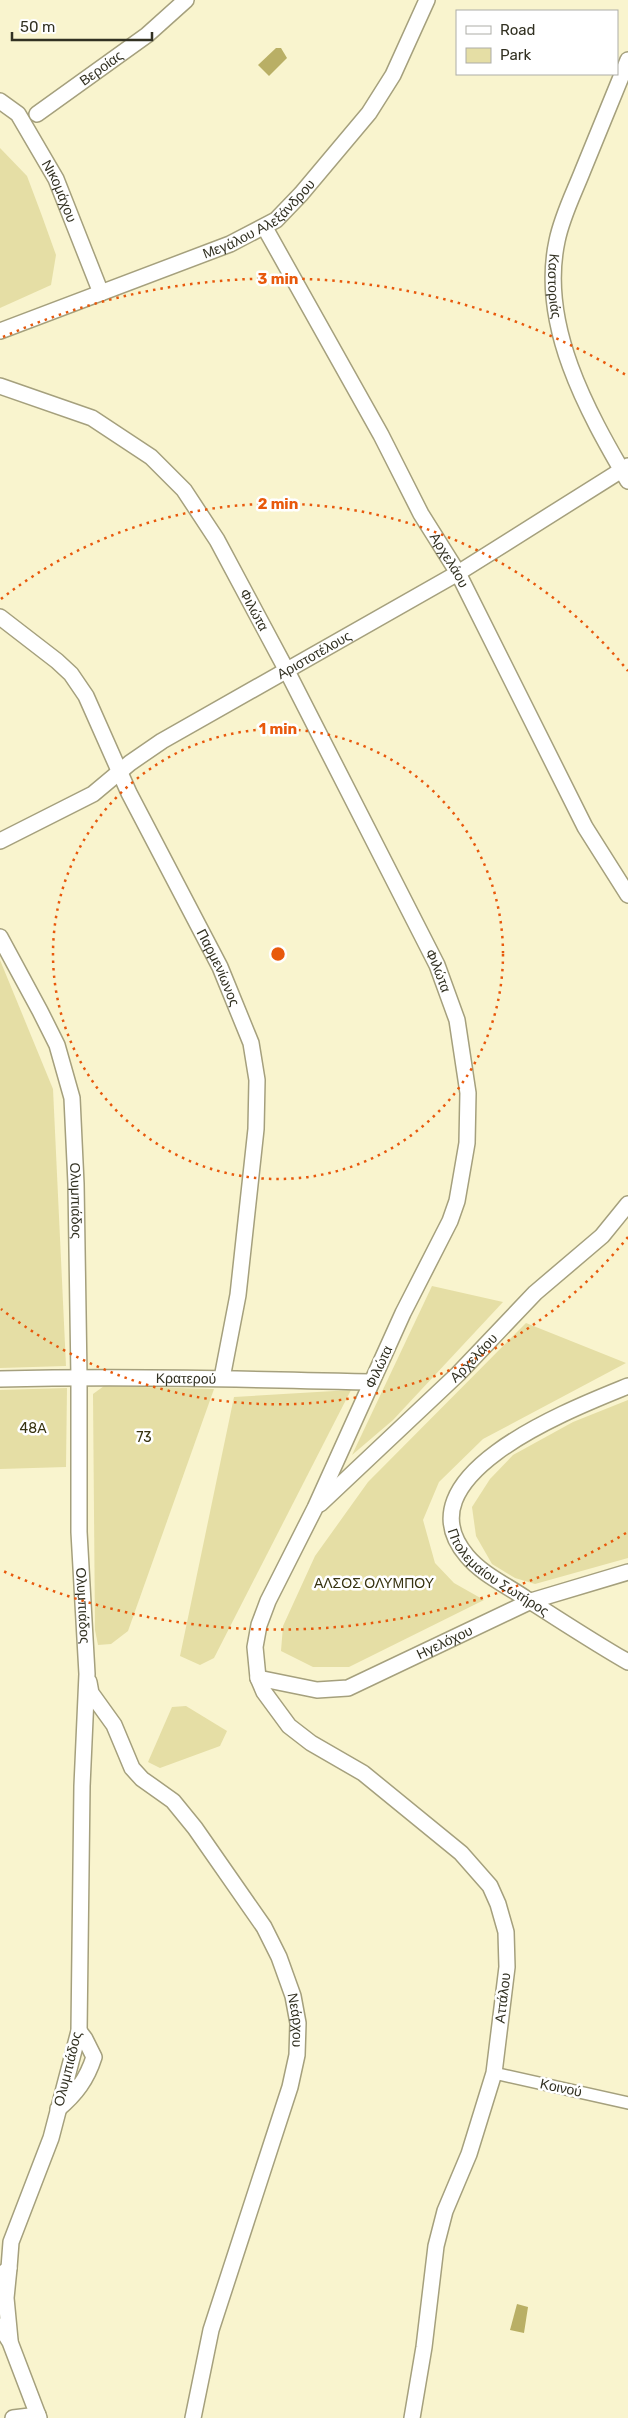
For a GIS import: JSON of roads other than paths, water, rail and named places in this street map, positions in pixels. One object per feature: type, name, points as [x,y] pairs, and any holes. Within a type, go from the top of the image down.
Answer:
[{"type":"street","name":"Βεροίας","points":[[37,114],[147,35],[186,0]]},
{"type":"street","name":"Μεγάλου Αλεξάνδρου","points":[[0,331],[230,244],[265,228],[290,207],[369,113],[393,75],[427,0]]},
{"type":"street","name":"Καστοριάς","points":[[626,472],[594,422],[575,376],[559,326],[554,276],[557,242],[563,221],[628,60]]},
{"type":"street","name":"Νικομάχου","points":[[0,101],[18,114],[56,180],[101,293]]},
{"type":"street","name":"Αρχελάου","points":[[265,228],[381,436],[421,514],[458,573],[585,827],[628,895]]},
{"type":"street","name":"Φιλώτα","points":[[0,386],[92,418],[151,458],[184,490],[217,540],[287,671],[437,965],[457,1020],[467,1078],[467,1143],[456,1201],[450,1221],[371,1382],[315,1508],[263,1614],[256,1647],[258,1678]]},
{"type":"street","name":"Αριστοτέλους","points":[[0,840],[93,794],[119,772],[162,741],[458,573],[626,472]]},
{"type":"street","name":"Παρμενίωνος","points":[[0,617],[71,674],[86,696],[119,772],[220,967],[248,1035],[255,1059],[256,1129],[238,1295],[222,1378]]},
{"type":"street","name":"Ολυμπιάδος","points":[[0,938],[40,1011],[56,1045],[72,1098],[76,1184],[79,1532],[87,1674],[82,1786],[79,2031],[51,2138],[11,2242],[4,2272],[10,2342]]},
{"type":"street","name":"Αρχελάου","points":[[315,1508],[458,1374],[535,1293],[602,1236],[628,1204]]},
{"type":"street","name":"Κρατερού","points":[[0,1379],[79,1377],[222,1378],[371,1382]]},
{"type":"street","name":"Πτολεμαίου Σωτήρος","points":[[628,1386],[549,1421],[504,1448],[470,1477],[452,1505],[450,1522],[457,1542],[466,1556],[486,1573],[574,1631],[628,1662]]},
{"type":"street","name":"Ηγελόχου","points":[[258,1678],[317,1690],[348,1688],[531,1602],[628,1572]]},
{"type":"street","name":"Νεάρχου","points":[[87,1674],[91,1693],[114,1725],[132,1768],[180,1809],[210,1847],[264,1927],[285,1970],[296,2009],[297,2055],[290,2087],[211,2330],[193,2418]]},
{"type":"street","name":"Αττάλου","points":[[258,1678],[269,1701],[288,1726],[312,1744],[350,1764],[461,1853],[490,1886],[498,1904],[508,1948],[494,2073],[468,2154],[445,2211],[436,2246],[424,2347],[412,2418]]},
{"type":"street","points":[[58,2109],[76,2094],[90,2071],[94,2057],[85,2038],[79,2031]]},
{"type":"street","name":"Κοινού","points":[[494,2073],[628,2103]]},
{"type":"street","points":[[0,2326],[10,2342],[38,2416],[13,2418]]},
{"type":"park label","name":"48Α","points":[[33,1428]]},
{"type":"park label","name":"73","points":[[144,1437]]},
{"type":"park label","name":"ΑΛΣΟΣ ΟΛΥΜΠΟΥ","points":[[374,1583]]}]
